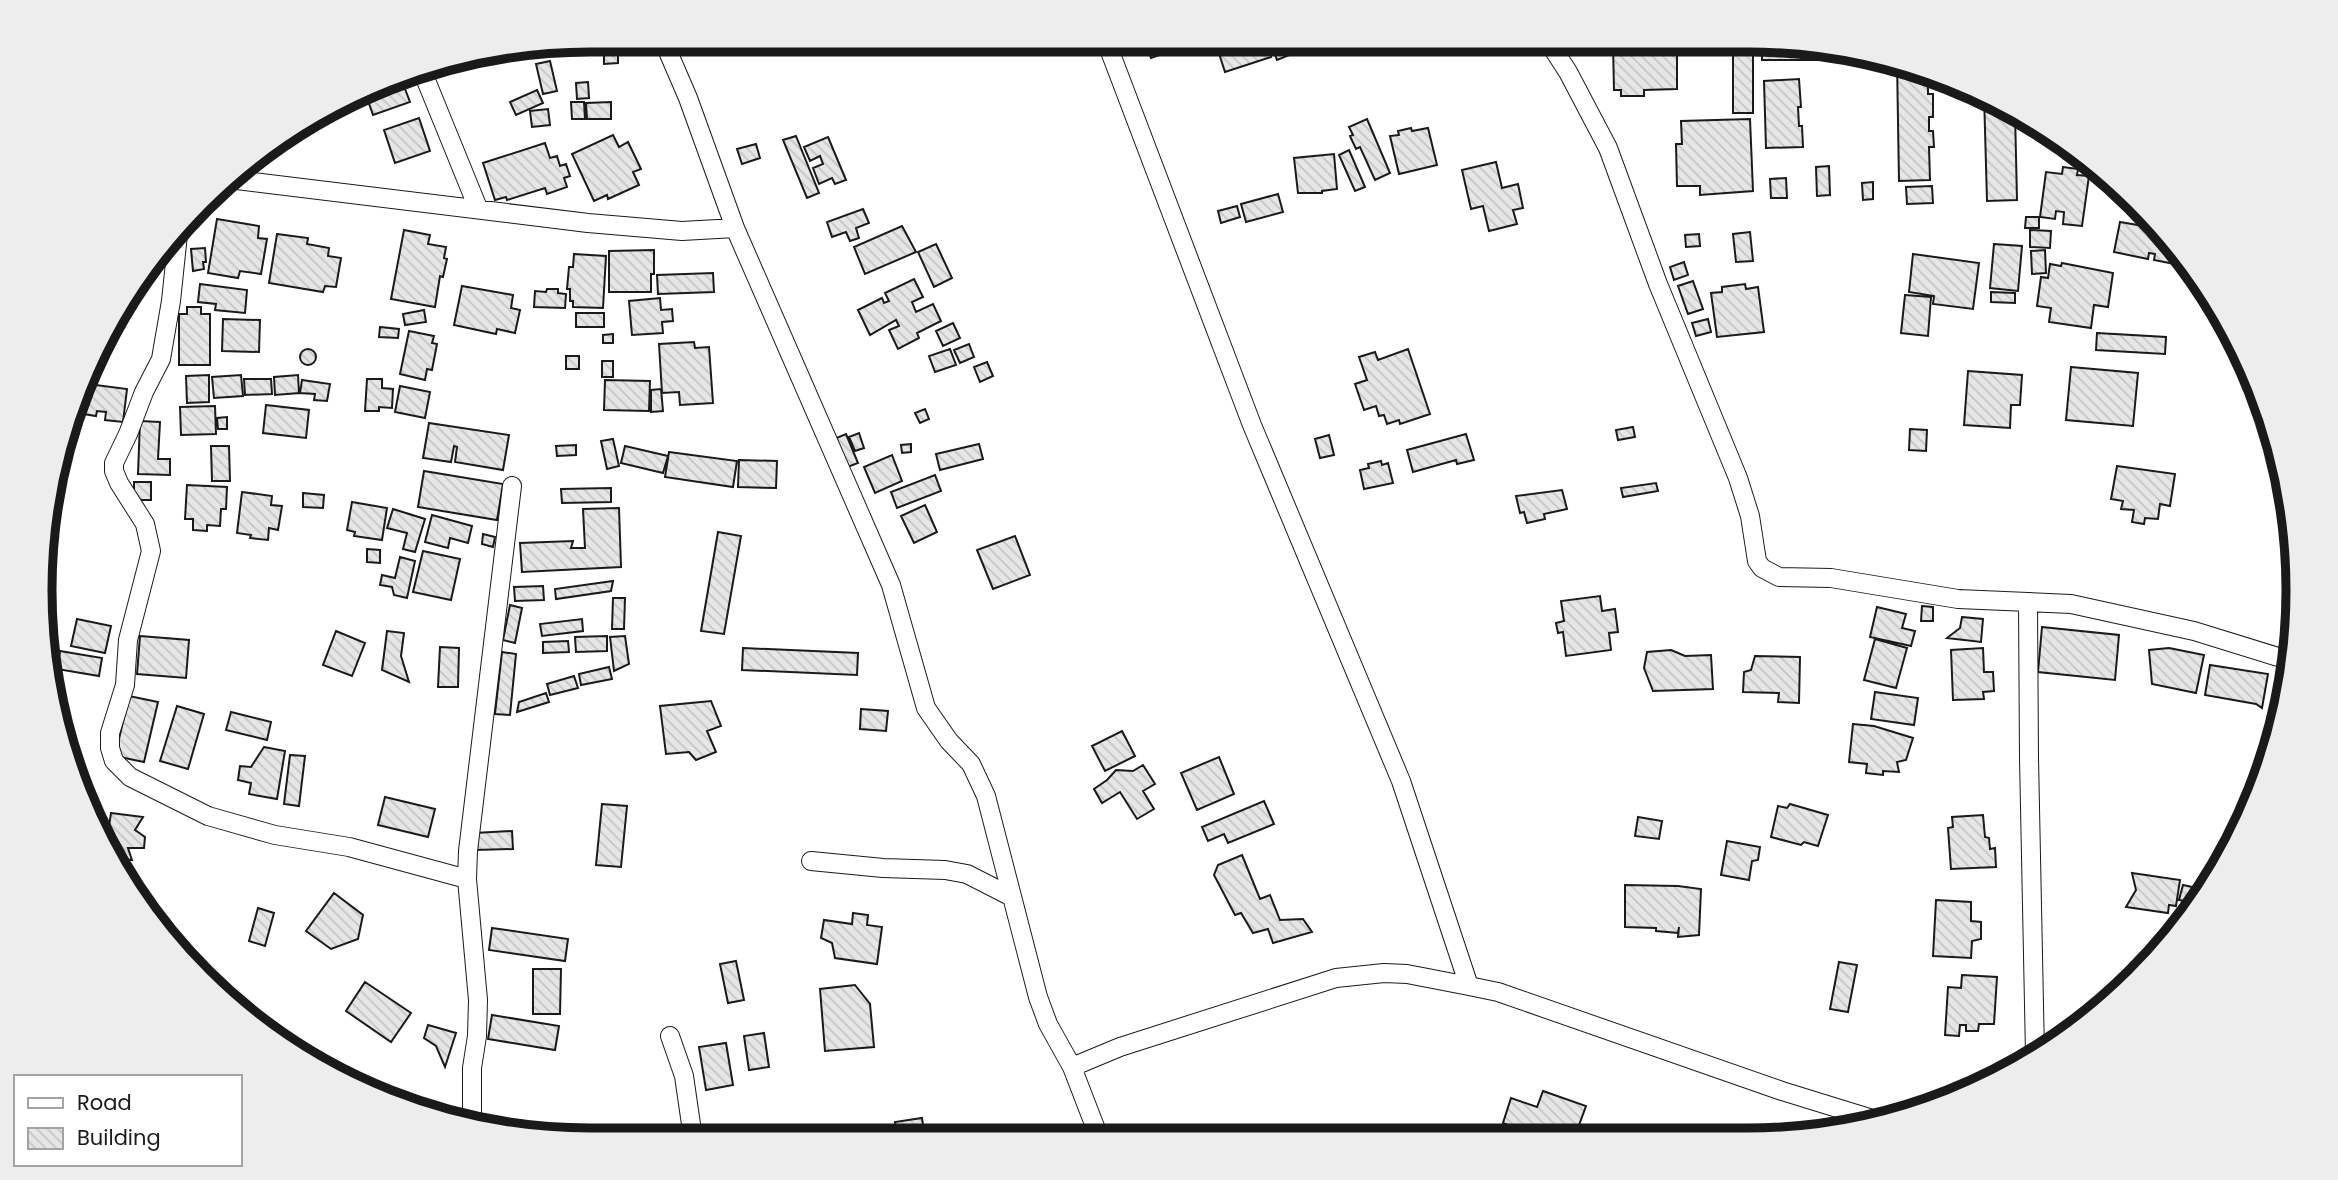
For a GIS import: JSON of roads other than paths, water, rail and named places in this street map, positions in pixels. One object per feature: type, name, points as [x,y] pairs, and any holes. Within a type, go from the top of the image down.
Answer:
[{"type":"street","points":[[668,52],[736,228],[891,585],[926,708],[949,741],[971,764],[986,796],[1038,997],[1048,1024],[1072,1067],[1096,1128]]},
{"type":"street","points":[[1110,52],[1251,425],[1401,781],[1469,986]]},
{"type":"street","points":[[1555,52],[1608,148],[1658,284],[1738,478],[1750,516],[1757,561],[1762,568],[1779,577],[1831,578],[1958,599],[2071,604],[2194,631],[2281,658]]},
{"type":"street","points":[[425,79],[478,208]]},
{"type":"street","points":[[243,181],[588,223],[682,231],[736,228]]},
{"type":"street","points":[[177,247],[161,359],[114,463],[119,483],[145,524],[151,551],[128,640],[125,685],[110,733],[110,748],[114,761],[130,776],[208,816],[275,835],[348,847],[467,879]]},
{"type":"street","points":[[472,1114],[472,1069],[478,1036],[478,1000],[467,879],[468,851],[512,486]]},
{"type":"street","points":[[2028,603],[2035,1044]]},
{"type":"street","points":[[811,861],[883,868],[945,870],[967,874],[1012,897]]},
{"type":"street","points":[[1072,1067],[1119,1047],[1335,978],[1384,973],[1407,974],[1498,992],[1782,1091],[1861,1115]]},
{"type":"street","points":[[670,1036],[684,1076],[692,1128]]}]
